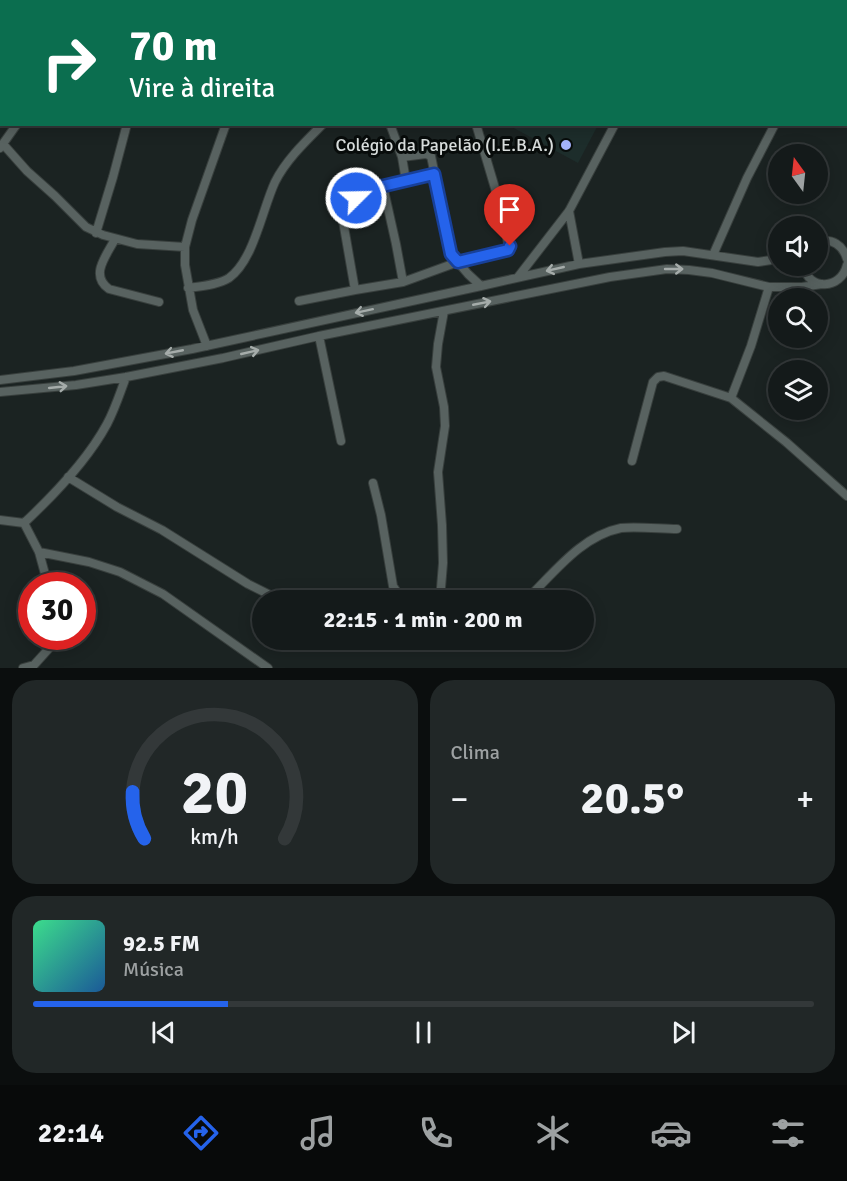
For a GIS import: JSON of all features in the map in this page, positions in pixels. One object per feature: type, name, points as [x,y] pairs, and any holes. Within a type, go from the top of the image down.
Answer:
[{"type":"street","points":[[16,126],[1,146],[86,227],[96,233],[137,244],[185,248]]},
{"type":"street","points":[[96,233],[126,126]]},
{"type":"street","points":[[207,345],[193,310],[188,288],[185,248],[192,220],[225,126]]},
{"type":"street","points":[[188,288],[227,279],[240,268],[276,181],[297,151],[320,126]]},
{"type":"street","points":[[391,126],[402,157],[406,181]]},
{"type":"street","points":[[299,301],[403,282],[458,262],[508,250],[510,248],[503,215],[477,126]]},
{"type":"street","points":[[518,278],[569,211],[614,126]]},
{"type":"street","points":[[713,255],[747,178],[774,126]]},
{"type":"street","points":[[402,157],[431,156],[451,254],[481,286]]},
{"type":"street","points":[[355,290],[343,221],[349,204],[356,198],[383,186],[434,174]]},
{"type":"street","points":[[383,186],[403,282]]},
{"type":"street","points":[[569,211],[579,264]]},
{"type":"street","points":[[115,239],[99,271],[102,284],[109,289],[159,302]]},
{"type":"street","points":[[828,240],[847,244]]},
{"type":"street","points":[[834,242],[844,251],[847,259]]},
{"type":"street","points":[[0,380],[74,371],[207,345],[579,264],[683,251],[758,262],[768,260]]},
{"type":"street","points":[[0,392],[76,385],[126,377],[610,277],[667,269],[689,270],[712,273],[769,287],[802,287],[831,284],[843,280],[847,265]]},
{"type":"street","points":[[808,276],[811,280],[822,284]]},
{"type":"street","points":[[731,398],[751,346],[769,287]]},
{"type":"street","points":[[441,590],[443,563],[438,472],[445,426],[444,407],[436,367],[444,311]]},
{"type":"street","points":[[319,336],[342,441]]},
{"type":"street","points":[[632,460],[653,382],[657,377],[664,376],[731,398],[786,442],[847,496]]},
{"type":"street","points":[[24,523],[68,477],[98,439],[126,377]]},
{"type":"street","points":[[68,477],[117,507],[162,530],[260,590]]},
{"type":"street","points":[[373,483],[396,590]]},
{"type":"street","points":[[0,520],[24,523]]},
{"type":"street","points":[[24,523],[39,552],[44,572]]},
{"type":"street","points":[[536,590],[565,560],[605,533],[623,528],[677,529]]},
{"type":"street","points":[[39,552],[89,562],[120,572],[163,594],[268,668]]},
{"type":"street","points":[[23,668],[35,667],[48,650]]},
{"type":"shaded area","name":"Colégio da Papelão (I.E.B.A.)","points":[[512,126],[597,126],[578,163]]},
{"type":"place","name":"Colégio da Papelão (I.E.B.A.)","points":[[566,145]]},
{"type":"route","points":[[356,198],[383,186],[434,174],[451,254],[458,262],[508,250],[510,246]]}]
